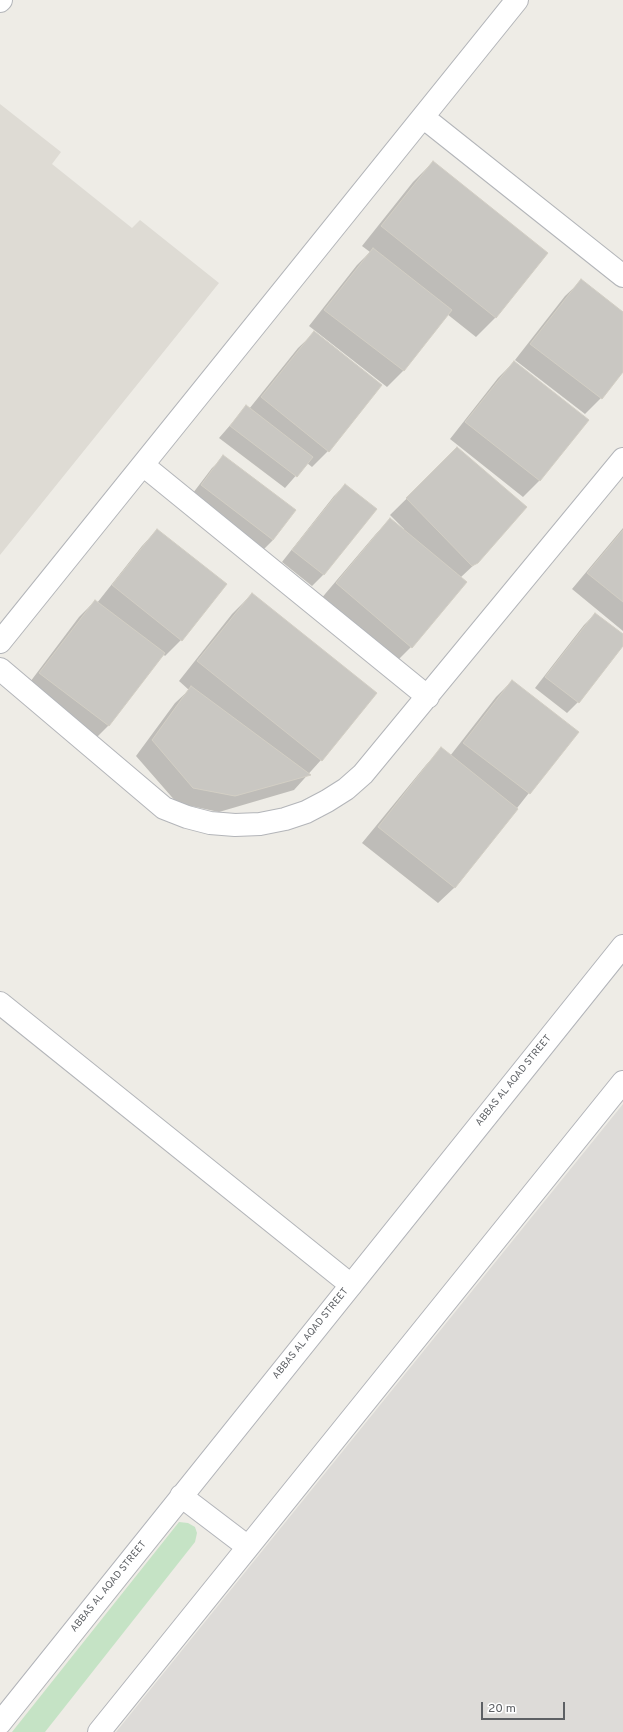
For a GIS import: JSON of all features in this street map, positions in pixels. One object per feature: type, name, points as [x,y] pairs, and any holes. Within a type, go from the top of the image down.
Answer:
[{"type":"street","points":[[0,642],[517,0]]},
{"type":"street","points":[[423,117],[623,276]]},
{"type":"street","points":[[0,669],[164,808],[187,817],[210,823],[235,825],[260,824],[285,819],[306,812],[346,789],[364,774],[623,459]]},
{"type":"street","points":[[143,465],[428,697]]},
{"type":"street","name":"ABBAS AL AQAD STREET","points":[[0,1723],[623,946]]},
{"type":"street","points":[[0,1003],[351,1285]]},
{"type":"street","points":[[99,1732],[623,1082]]},
{"type":"street","points":[[181,1496],[248,1547]]},
{"type":"shaded area","points":[[0,104],[61,152],[52,164],[132,228],[140,220],[219,283],[0,555]]},
{"type":"shaded area","points":[[623,1104],[623,1732],[116,1732]]},
{"type":"green space","points":[[179,1522],[188,1523],[195,1527],[197,1533],[195,1542],[45,1732],[12,1732]]},
{"type":"building","points":[[433,161],[548,253],[496,318],[381,226]]},
{"type":"building","points":[[373,248],[452,310],[404,371],[324,310]]},
{"type":"building","points":[[581,279],[623,312],[623,372],[602,399],[530,344]]},
{"type":"building","points":[[314,331],[382,385],[329,452],[261,397]]},
{"type":"building","points":[[514,361],[589,420],[540,481],[465,422]]},
{"type":"building","points":[[246,405],[313,457],[297,477],[230,426]]},
{"type":"building","points":[[457,447],[527,507],[478,563],[472,566],[406,498]]},
{"type":"building","points":[[223,455],[296,510],[273,540],[201,485]]},
{"type":"building","points":[[345,484],[377,509],[324,575],[292,550]]},
{"type":"building","points":[[390,518],[467,582],[412,648],[336,583]]},
{"type":"building","points":[[157,529],[227,584],[182,641],[112,585]]},
{"type":"building","points":[[623,530],[623,602],[587,573]]},
{"type":"building","points":[[252,593],[377,693],[322,761],[197,661]]},
{"type":"building","points":[[95,600],[165,653],[109,726],[39,673]]},
{"type":"building","points":[[595,613],[623,634],[623,646],[579,703],[545,677]]},
{"type":"building","points":[[512,680],[579,732],[530,794],[463,743]]},
{"type":"building","points":[[191,686],[311,775],[235,796],[193,788],[152,740]]},
{"type":"building","points":[[441,747],[518,809],[455,888],[378,827]]}]
